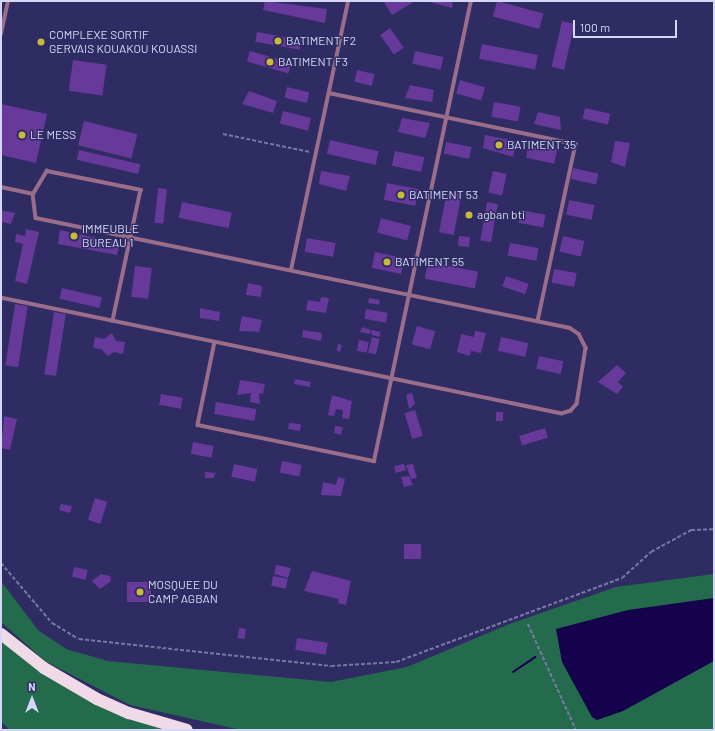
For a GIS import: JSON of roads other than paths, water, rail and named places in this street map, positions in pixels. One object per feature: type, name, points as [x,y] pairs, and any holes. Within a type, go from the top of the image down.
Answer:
[{"type":"highway","points":[[1,634],[44,668],[98,698],[129,713],[187,730]]},
{"type":"lane","points":[[1,34],[8,1]]},
{"type":"lane","points":[[290,270],[348,1]]},
{"type":"lane","points":[[215,342],[198,425],[374,461],[471,1]]},
{"type":"lane","points":[[329,93],[576,144],[538,321]]},
{"type":"lane","points":[[1,298],[562,414],[571,411],[576,404],[586,348],[584,341],[570,328],[408,294],[130,237],[36,218],[33,194],[47,171],[141,190],[130,237],[113,321]]},
{"type":"lane","points":[[1,187],[33,194]]},
{"type":"waterway","points":[[513,672],[535,657]]},
{"type":"place","name":"BATIMENT F2","points":[[278,41]]},
{"type":"place","name":"COMPLEXE SORTIF GERVAIS KOUAKOU KOUASSI","points":[[41,42]]},
{"type":"place","name":"BATIMENT F3","points":[[270,62]]},
{"type":"place","name":"LE MESS","points":[[22,135]]},
{"type":"place","name":"BATIMENT 35","points":[[499,145]]},
{"type":"place","name":"BATIMENT 53","points":[[401,195]]},
{"type":"place","name":"agban bti","points":[[469,215]]},
{"type":"place","name":"IMMEUBLE BUREAU 1","points":[[74,236]]},
{"type":"place","name":"BATIMENT 55","points":[[387,262]]},
{"type":"place","name":"MOSQUEE DU CAMP AGBAN","points":[[140,592]]}]
